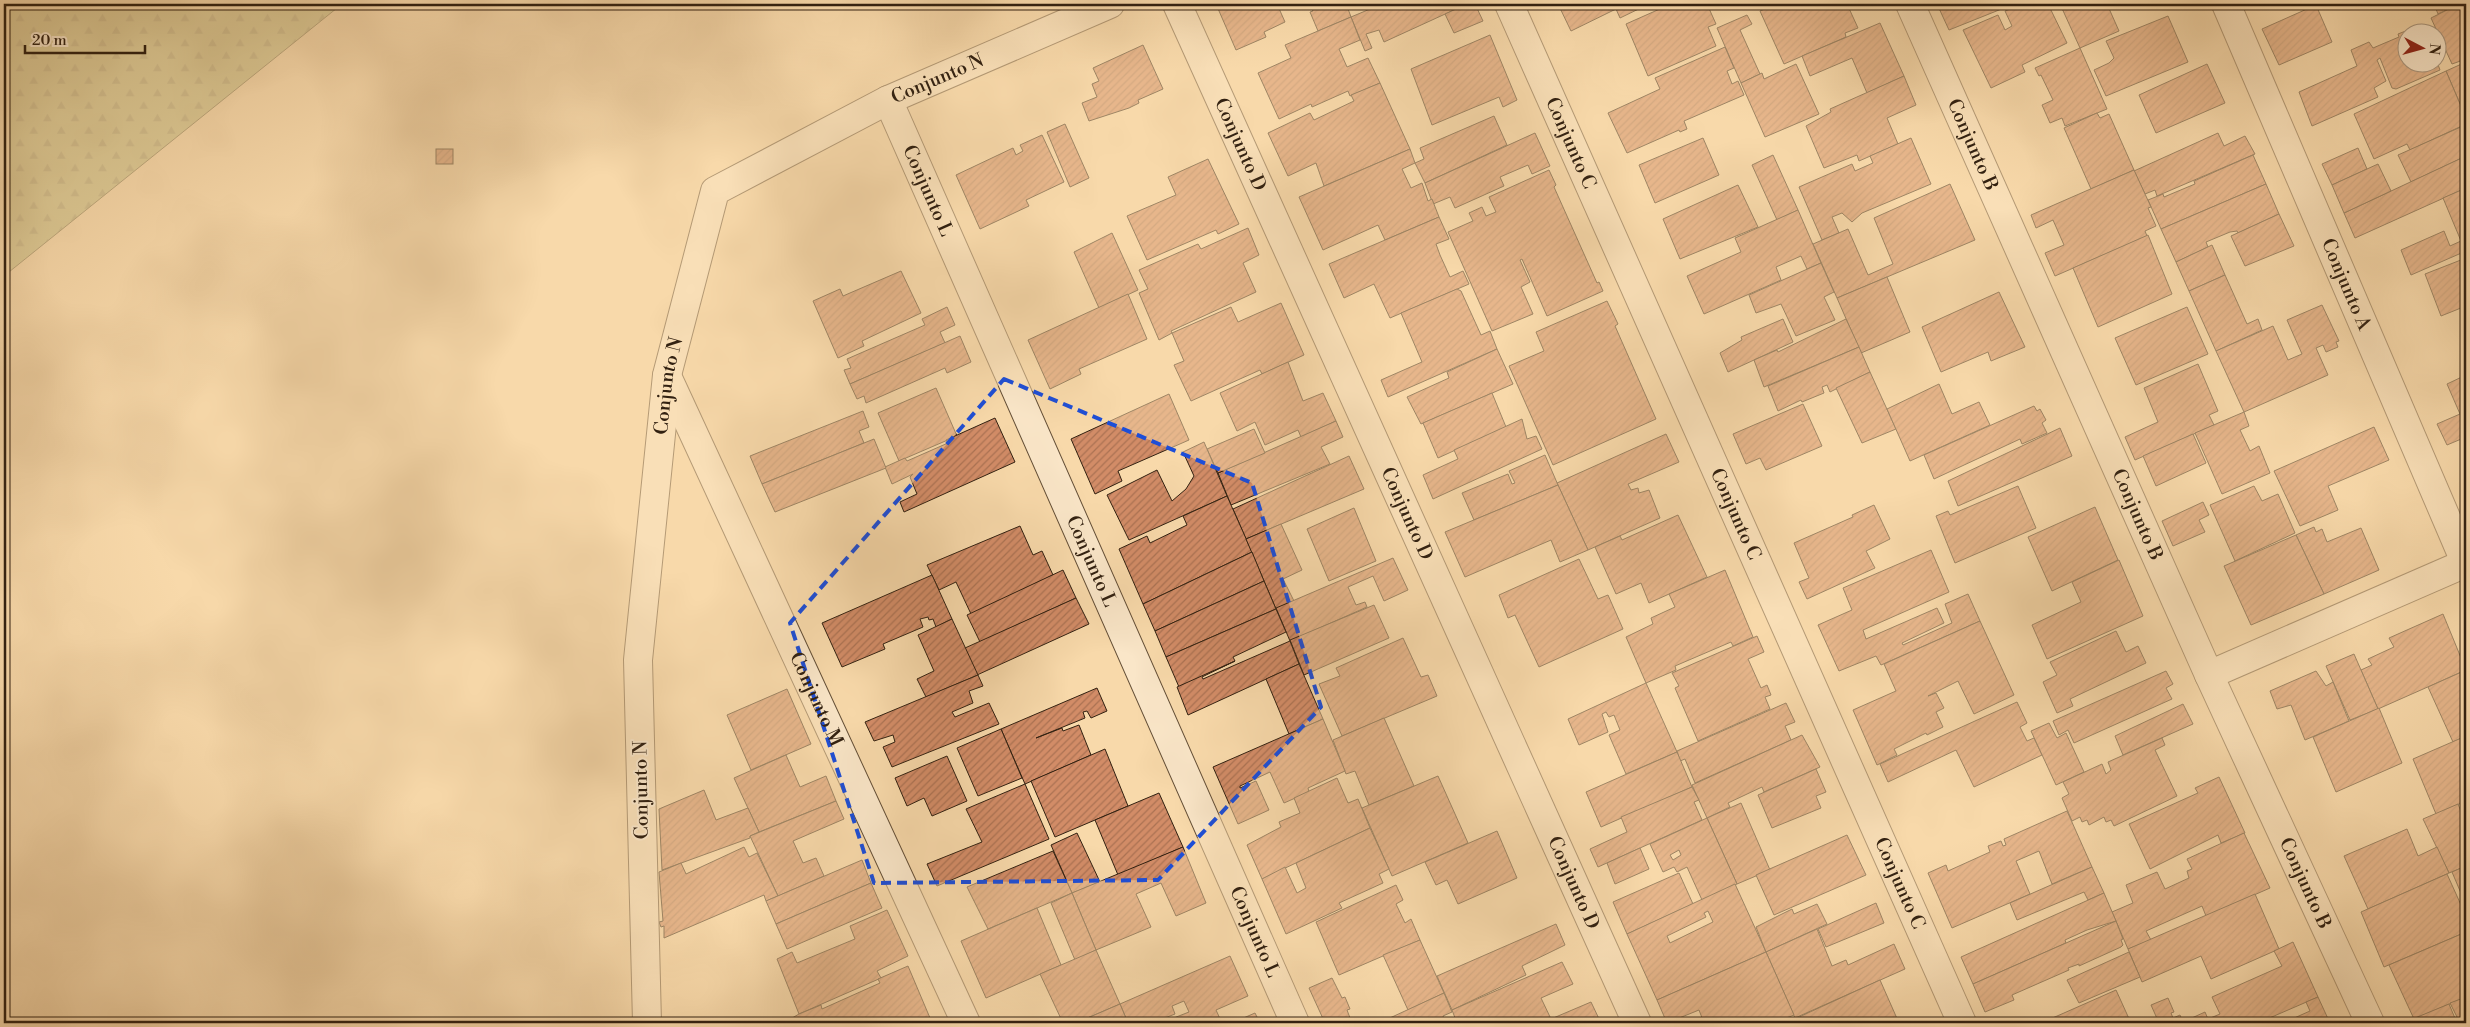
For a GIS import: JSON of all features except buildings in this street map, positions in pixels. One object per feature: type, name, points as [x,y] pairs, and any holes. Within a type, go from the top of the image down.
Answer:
[{"type":"street","name":"Conjunto N","points":[[647,1023],[638,660],[667,375],[715,191],[888,100],[1110,4]]},
{"type":"street","name":"Conjunto D","points":[[1177,4],[1637,1023]]},
{"type":"street","name":"Conjunto C","points":[[1509,4],[1962,1023]]},
{"type":"street","name":"Conjunto B","points":[[1910,4],[2209,675],[2370,1023]]},
{"type":"street","name":"Conjunto A","points":[[2226,4],[2466,563]]},
{"type":"street","name":"Conjunto L","points":[[888,100],[1295,1023]]},
{"type":"street","name":"Conjunto M","points":[[667,375],[966,1023]]},
{"type":"street","points":[[2209,675],[2466,563]]},
{"type":"highlighted area","points":[[1004,379],[1252,483],[1321,707],[1158,880],[874,883],[790,623]]},
{"type":"green space","points":[[4,4],[342,4],[4,276]]}]
